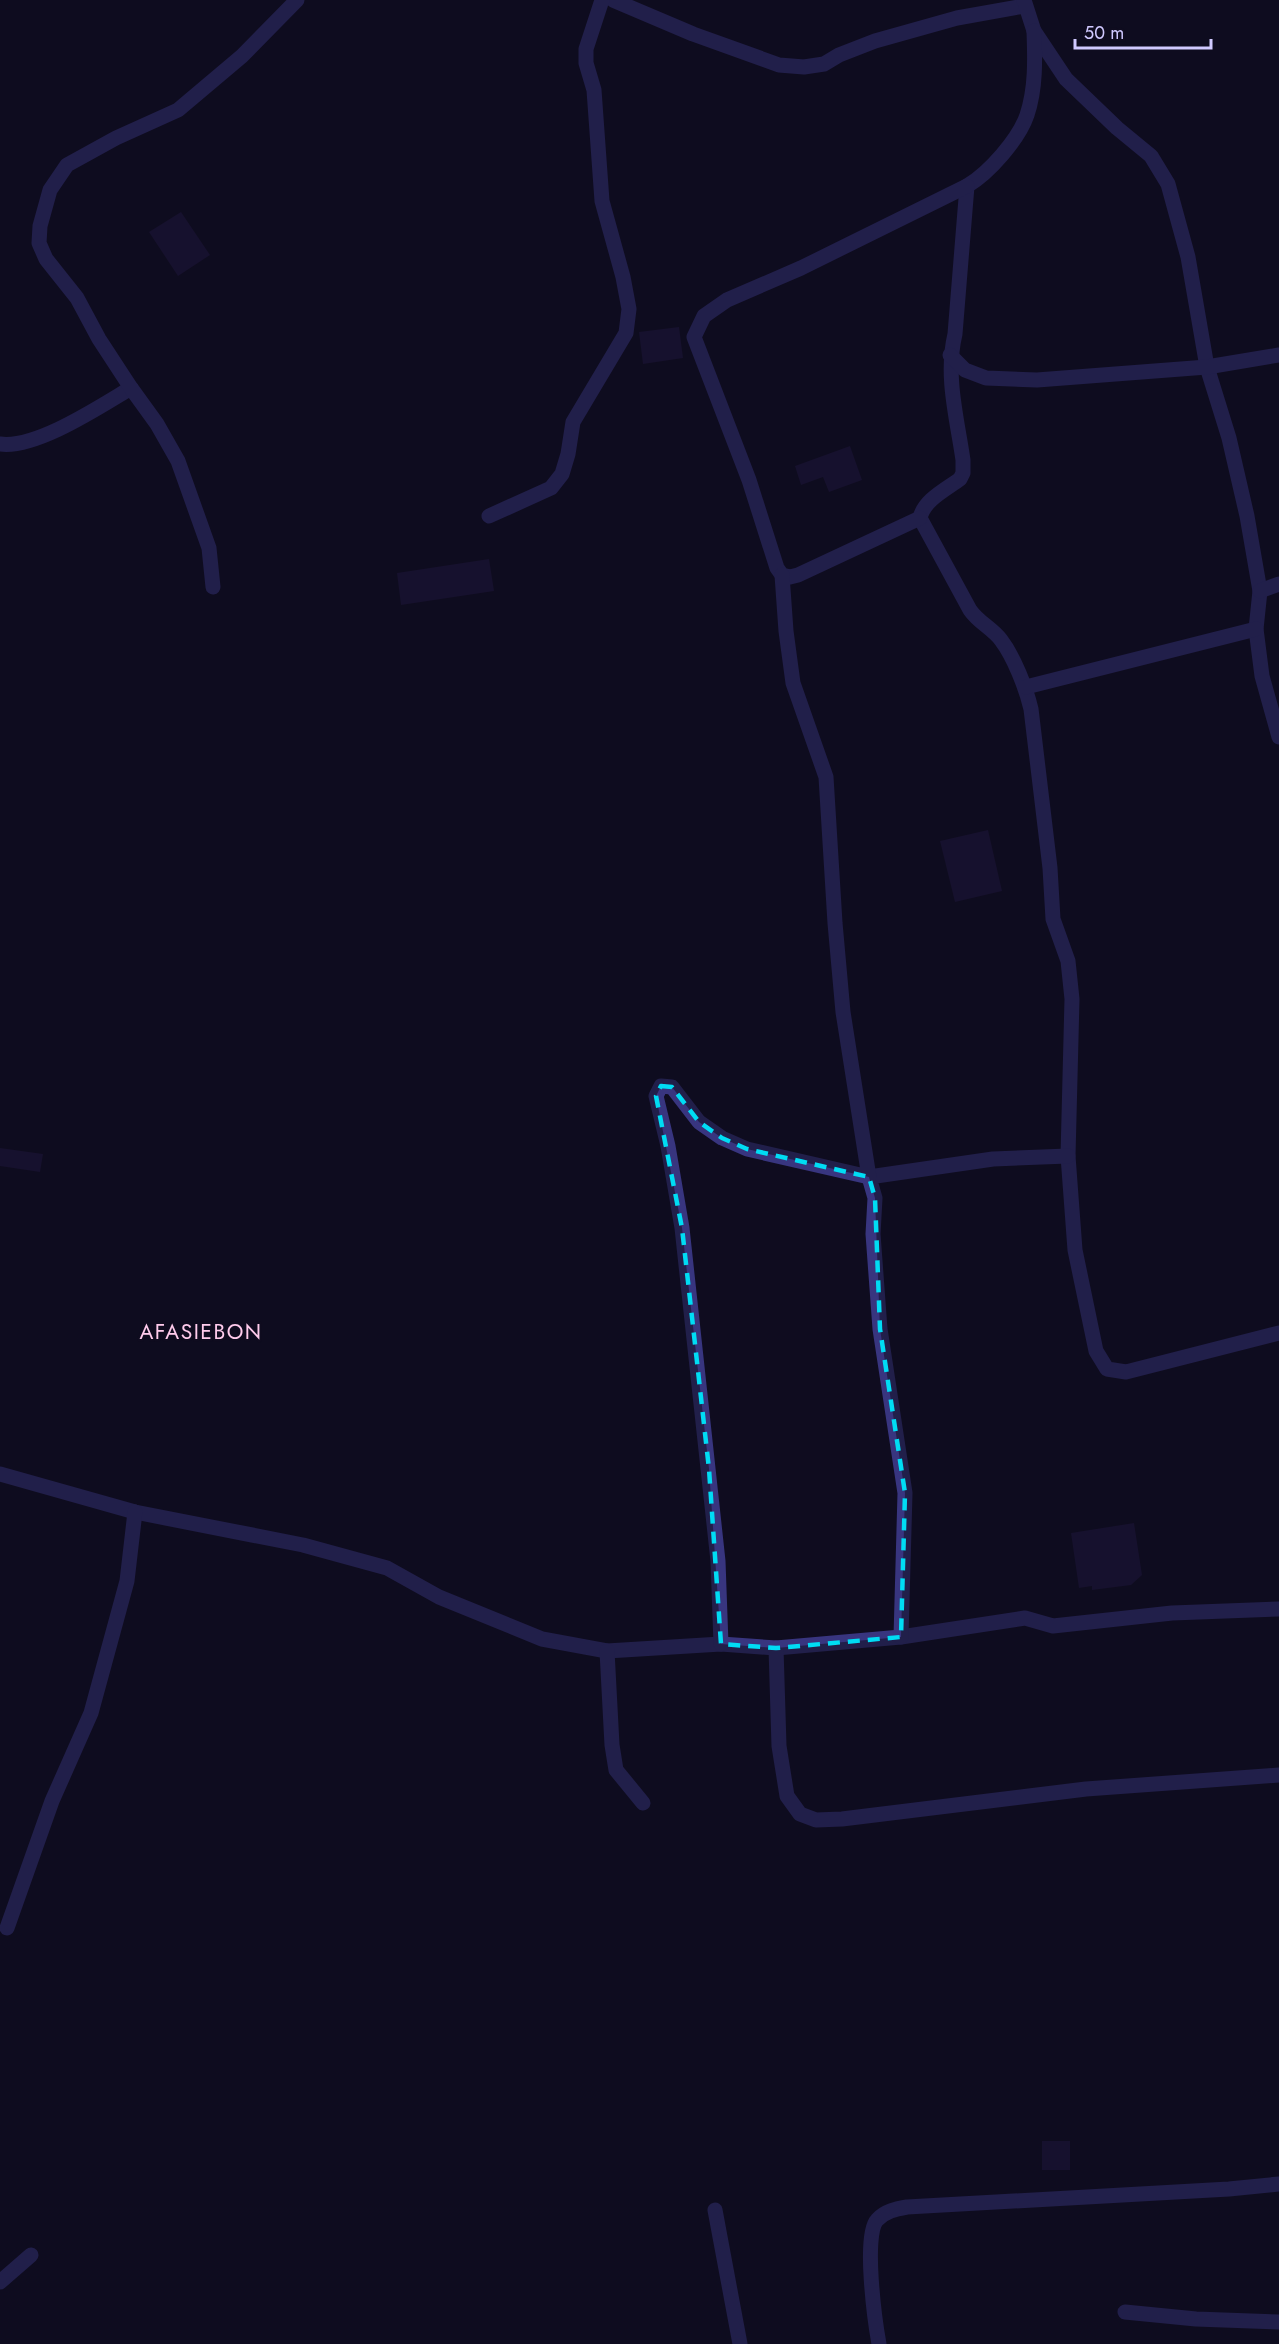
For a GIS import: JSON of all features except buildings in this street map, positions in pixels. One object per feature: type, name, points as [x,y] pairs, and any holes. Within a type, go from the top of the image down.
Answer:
[{"type":"street","points":[[213,587],[208,548],[178,461],[157,424],[130,388],[99,339],[77,298],[46,259],[39,243],[40,226],[50,190],[67,165],[116,138],[178,110],[242,56],[297,0]]},
{"type":"street","points":[[489,516],[551,488],[562,474],[573,422],[626,333],[629,309],[623,277],[602,201],[594,90],[586,63],[586,49],[602,0]]},
{"type":"street","points":[[613,0],[693,34],[779,65],[804,67],[824,64],[839,55],[875,41],[957,18],[1024,3],[1034,31],[1066,79],[1117,128],[1151,156],[1168,184],[1188,257],[1207,367],[1232,450],[1247,516],[1260,591],[1256,629],[1262,676],[1279,737]]},
{"type":"street","points":[[901,1637],[904,1493],[880,1329],[873,1234],[875,1198],[869,1177],[843,1012],[826,777],[793,683],[782,575],[777,568],[749,480],[694,338],[696,328],[704,316],[727,300],[801,268],[982,177],[1005,150],[1027,117],[1035,61],[1034,31]]},
{"type":"street","points":[[968,186],[956,334],[950,355],[950,374],[963,473],[960,479],[927,504],[920,518],[970,610],[976,619],[1001,639],[1026,687],[1039,764],[1053,919],[1068,961],[1072,999],[1068,1156],[1075,1250],[1096,1351],[1107,1369],[1126,1372],[1279,1333]]},
{"type":"street","points":[[950,355],[965,370],[986,378],[1037,380],[1207,367],[1279,355]]},
{"type":"street","points":[[0,444],[26,441],[64,426],[130,388]]},
{"type":"street","points":[[782,575],[790,577],[798,575],[920,518]]},
{"type":"street","points":[[1260,591],[1279,584]]},
{"type":"street","points":[[1026,687],[1256,629]]},
{"type":"street","points":[[721,1644],[717,1550],[682,1228],[668,1146],[656,1096],[657,1091],[661,1086],[672,1088],[699,1122],[722,1138],[747,1149],[869,1177],[993,1159],[1068,1156]]},
{"type":"street","points":[[0,1474],[135,1512],[303,1545],[387,1568],[439,1597],[542,1639],[607,1651],[721,1644],[776,1648],[901,1637],[1025,1618],[1053,1626],[1172,1613],[1279,1609]]},
{"type":"street","points":[[7,1928],[52,1801],[94,1704],[127,1581],[135,1512]]},
{"type":"street","points":[[776,1648],[780,1746],[787,1796],[800,1814],[816,1820],[842,1819],[1086,1789],[1279,1775]]},
{"type":"street","points":[[607,1651],[612,1745],[616,1770],[643,1803]]},
{"type":"street","points":[[879,2344],[874,2314],[870,2233],[876,2220],[890,2211],[907,2207],[1156,2194],[1279,2184]]},
{"type":"street","points":[[715,2210],[740,2344]]},
{"type":"street","points":[[0,2282],[30,2254]]},
{"type":"street","points":[[1125,2312],[1196,2319],[1279,2322]]},
{"type":"highlighted area","points":[[661,1086],[672,1087],[699,1122],[722,1138],[747,1149],[869,1177],[875,1198],[880,1329],[905,1493],[901,1637],[776,1648],[721,1644],[709,1469],[682,1228],[656,1096]]},
{"type":"district","name":"AFASIEBON","points":[[201,1332]]}]
